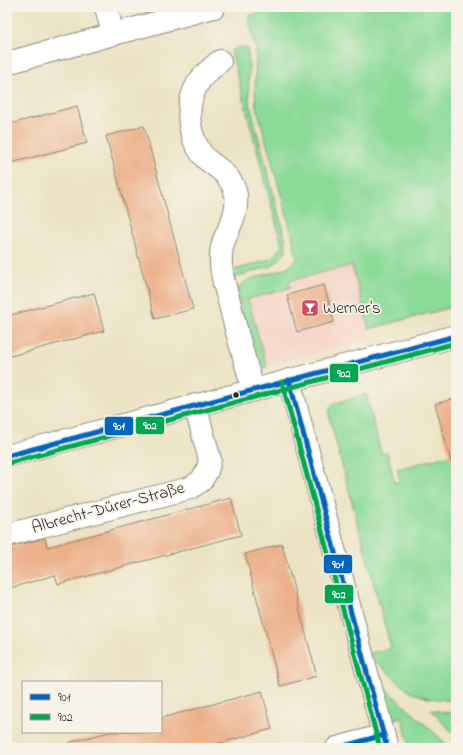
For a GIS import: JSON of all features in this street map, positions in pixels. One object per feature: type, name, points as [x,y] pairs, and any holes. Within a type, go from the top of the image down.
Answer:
[{"type":"street","points":[[106,7],[113,34]]},
{"type":"street","points":[[7,63],[214,7]]},
{"type":"street","points":[[220,61],[209,70],[197,84],[191,98],[189,119],[192,133],[198,148],[207,159],[227,176],[235,188],[236,211],[220,255],[221,270],[253,390]]},
{"type":"street","points":[[7,456],[456,336]]},
{"type":"street","points":[[289,380],[385,742],[338,748]]},
{"type":"street","name":"Albrecht-Dürer-Straße","points":[[7,535],[190,488],[201,481],[207,471],[210,460],[195,405]]},
{"type":"shaded area","points":[[352,265],[371,339],[267,367],[248,299],[290,288],[289,282]]},
{"type":"green space","points":[[281,7],[456,7],[456,306],[369,329],[352,265],[289,281],[290,288],[248,299],[267,367],[256,370],[237,292],[245,282],[258,276],[279,271],[297,259],[292,234],[256,105],[256,48],[248,16]]},
{"type":"green space","points":[[239,47],[247,48],[249,62],[250,105],[285,238],[286,251],[277,262],[271,266],[229,279],[228,272],[271,259],[282,246],[231,51]]},
{"type":"green space","points":[[366,394],[381,453],[387,452],[395,483],[400,481],[397,469],[443,457],[456,456],[456,701],[428,698],[410,692],[371,657],[370,653],[391,648],[329,416],[330,407],[333,404]]},
{"type":"green space","points":[[387,690],[439,737],[449,748],[410,748],[402,717],[389,720],[382,692]]},
{"type":"green space","points":[[431,710],[456,714],[456,735],[455,735]]},
{"type":"building","points":[[77,106],[87,143],[7,164],[7,125]]},
{"type":"building","points":[[144,126],[193,309],[155,319],[106,136]]},
{"type":"building","name":"Werner's","points":[[324,285],[334,322],[297,332],[287,295]]},
{"type":"building","points":[[94,293],[104,331],[7,357],[7,316]]},
{"type":"building","points":[[456,398],[456,461],[451,462],[435,404]]},
{"type":"building","points":[[231,498],[241,535],[58,584],[55,575],[7,589],[7,548],[45,538],[47,547]]},
{"type":"building","points":[[282,544],[317,676],[280,686],[245,554]]},
{"type":"building","points":[[262,691],[272,729],[201,748],[71,748],[70,742],[106,733],[162,733],[162,718]]},
{"type":"transit line","name":"901","points":[[7,456],[456,336]]},
{"type":"transit line","name":"902","points":[[9,463],[456,343]]},
{"type":"transit line","name":"901","points":[[289,380],[387,748]]},
{"type":"transit line","name":"902","points":[[282,382],[380,748]]},
{"type":"transit line","name":"901","points":[[337,748],[384,735]]},
{"type":"place","name":"Werner's","points":[[310,308]]}]
